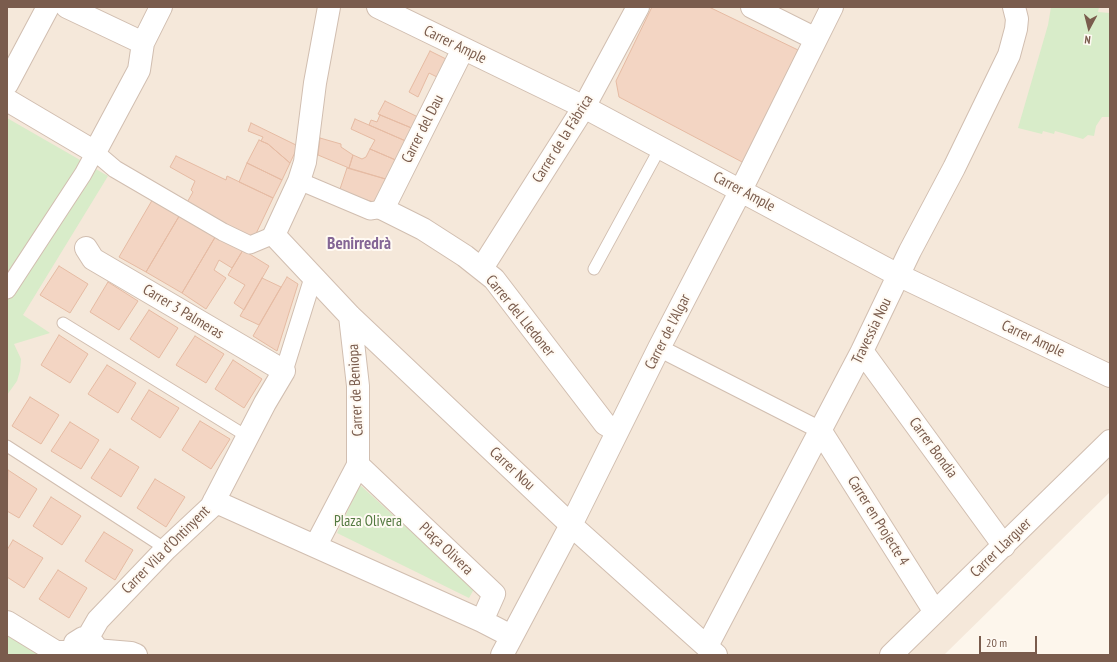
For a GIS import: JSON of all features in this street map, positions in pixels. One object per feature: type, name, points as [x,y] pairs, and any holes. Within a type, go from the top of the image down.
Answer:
[{"type":"street","points":[[7,84],[48,7]]},
{"type":"street","points":[[67,7],[143,43]]},
{"type":"street","points":[[7,290],[83,174],[95,152],[139,70],[143,43],[161,7]]},
{"type":"street","points":[[7,100],[95,152],[115,168],[223,232],[250,245],[274,235],[299,181],[306,150],[315,83],[329,7]]},
{"type":"street","name":"Carrer Ample","points":[[378,7],[584,107],[898,275],[1110,376]]},
{"type":"street","name":"Carrer de la Fábrica","points":[[482,268],[584,107],[638,7]]},
{"type":"street","points":[[752,7],[816,39]]},
{"type":"street","name":"Carrer de l'Algar","points":[[502,655],[571,525],[617,431],[741,190],[832,7]]},
{"type":"street","name":"Travessia Nou","points":[[711,651],[820,430],[862,351],[898,275],[954,168],[1009,54],[1016,29],[1017,19],[1014,8]]},
{"type":"street","name":"Carrer del Dau","points":[[383,209],[463,49]]},
{"type":"street","points":[[299,181],[370,211],[383,209]]},
{"type":"street","name":"Carrer del Lledoner","points":[[383,209],[423,229],[482,268],[494,279],[605,424],[617,431]]},
{"type":"street","name":"Carrer Nou","points":[[274,235],[350,316],[571,525],[711,651]]},
{"type":"street","name":"Carrer 3 Palmeras","points":[[86,248],[93,259],[284,371]]},
{"type":"street","points":[[284,371],[314,278]]},
{"type":"street","name":"Carrer de Beniopa","points":[[350,316],[358,386],[358,465]]},
{"type":"street","points":[[659,348],[820,430]]},
{"type":"street","name":"Carrer Bondia","points":[[862,351],[1004,546]]},
{"type":"street","name":"Carrer Vila d'Ontinyent","points":[[84,650],[98,620],[166,549],[211,507],[284,371]]},
{"type":"street","name":"Carrer en Projecte 4","points":[[820,430],[935,612]]},
{"type":"street","name":"Carrer Llarguer","points":[[891,655],[1110,441]]},
{"type":"street","points":[[316,546],[358,465]]},
{"type":"street","name":"Plaça Olivera","points":[[358,465],[494,594],[482,620]]},
{"type":"street","points":[[214,501],[316,546],[334,556],[482,620],[511,636]]},
{"type":"street","points":[[7,622],[56,652],[84,650],[131,653],[136,655]]},
{"type":"lane","points":[[594,269],[660,148]]},
{"type":"lane","points":[[63,323],[248,437]]},
{"type":"lane","points":[[7,446],[166,549]]},
{"type":"shaded area","points":[[7,7],[1110,7],[1110,492],[944,655],[7,655]]},
{"type":"green space","points":[[1051,7],[1099,7],[1098,12],[1110,13],[1109,117],[1102,117],[1096,126],[1094,136],[1088,135],[1083,139],[1055,131],[1054,134],[1043,131],[1042,134],[1018,128],[1048,25]]},
{"type":"green space","points":[[7,118],[108,176],[23,315],[50,333],[14,344],[21,359],[20,371],[17,381],[7,395]]},
{"type":"green space","name":"Plaza Olivera","points":[[360,485],[474,589],[469,598],[337,533]]},
{"type":"green space","points":[[7,634],[42,655],[7,655]]},
{"type":"building","points":[[652,7],[709,7],[798,50],[744,163],[619,97],[616,81]]},
{"type":"building","points":[[430,51],[448,60],[439,78],[429,73],[418,97],[409,92]]},
{"type":"building","points":[[385,101],[420,118],[414,129],[378,114]]},
{"type":"building","points":[[380,115],[414,129],[408,142],[369,125],[371,120],[377,122]]},
{"type":"building","points":[[355,119],[408,142],[398,161],[370,149],[375,140],[351,129]]},
{"type":"building","points":[[251,123],[298,146],[290,163],[268,144],[261,141],[263,137],[248,131]]},
{"type":"building","points":[[320,138],[341,144],[341,147],[353,155],[349,168],[318,155]]},
{"type":"building","points":[[259,140],[268,144],[290,163],[282,180],[247,163]]},
{"type":"building","points":[[370,149],[398,161],[389,180],[349,168],[353,155],[362,159],[366,157]]},
{"type":"building","points":[[176,156],[226,180],[227,176],[273,198],[252,242],[185,206],[193,192],[191,190],[195,181],[170,167]]},
{"type":"building","points":[[247,163],[282,180],[273,198],[239,182]]},
{"type":"building","points":[[347,168],[389,180],[377,203],[339,192]]},
{"type":"building","points":[[154,197],[181,213],[146,272],[119,257]]},
{"type":"building","points":[[181,213],[217,234],[182,293],[146,272]]},
{"type":"building","points":[[217,234],[243,250],[232,268],[219,260],[214,270],[226,278],[206,309],[182,293]]},
{"type":"building","points":[[243,250],[269,266],[244,310],[234,303],[245,285],[228,275]]},
{"type":"building","points":[[59,266],[88,284],[70,313],[40,295]]},
{"type":"building","points":[[287,277],[298,284],[277,351],[253,336]]},
{"type":"building","points":[[262,278],[281,287],[259,325],[240,316]]},
{"type":"building","points":[[108,282],[138,301],[119,330],[90,312]]},
{"type":"building","points":[[149,310],[178,328],[159,358],[130,339]]},
{"type":"building","points":[[59,335],[88,354],[70,383],[41,365]]},
{"type":"building","points":[[195,336],[224,354],[206,383],[176,365]]},
{"type":"building","points":[[233,360],[262,379],[244,408],[215,389]]},
{"type":"building","points":[[107,365],[136,383],[118,413],[88,394]]},
{"type":"building","points":[[149,390],[179,408],[160,438],[131,419]]},
{"type":"building","points":[[30,397],[59,415],[41,444],[12,426]]},
{"type":"building","points":[[200,421],[230,439],[211,469],[182,450]]},
{"type":"building","points":[[70,422],[99,440],[81,469],[51,451]]},
{"type":"building","points":[[110,449],[139,467],[121,497],[91,478]]},
{"type":"building","points":[[8,470],[37,489],[19,518],[7,511]]},
{"type":"building","points":[[155,479],[185,497],[166,527],[137,508]]},
{"type":"building","points":[[51,497],[81,516],[62,545],[33,526]]},
{"type":"building","points":[[104,532],[133,550],[115,580],[85,561]]},
{"type":"building","points":[[13,540],[43,558],[24,588],[7,577],[7,550]]},
{"type":"building","points":[[58,570],[87,588],[69,618],[39,599]]},
{"type":"district","name":"Benirredrà","points":[[359,244]]}]
